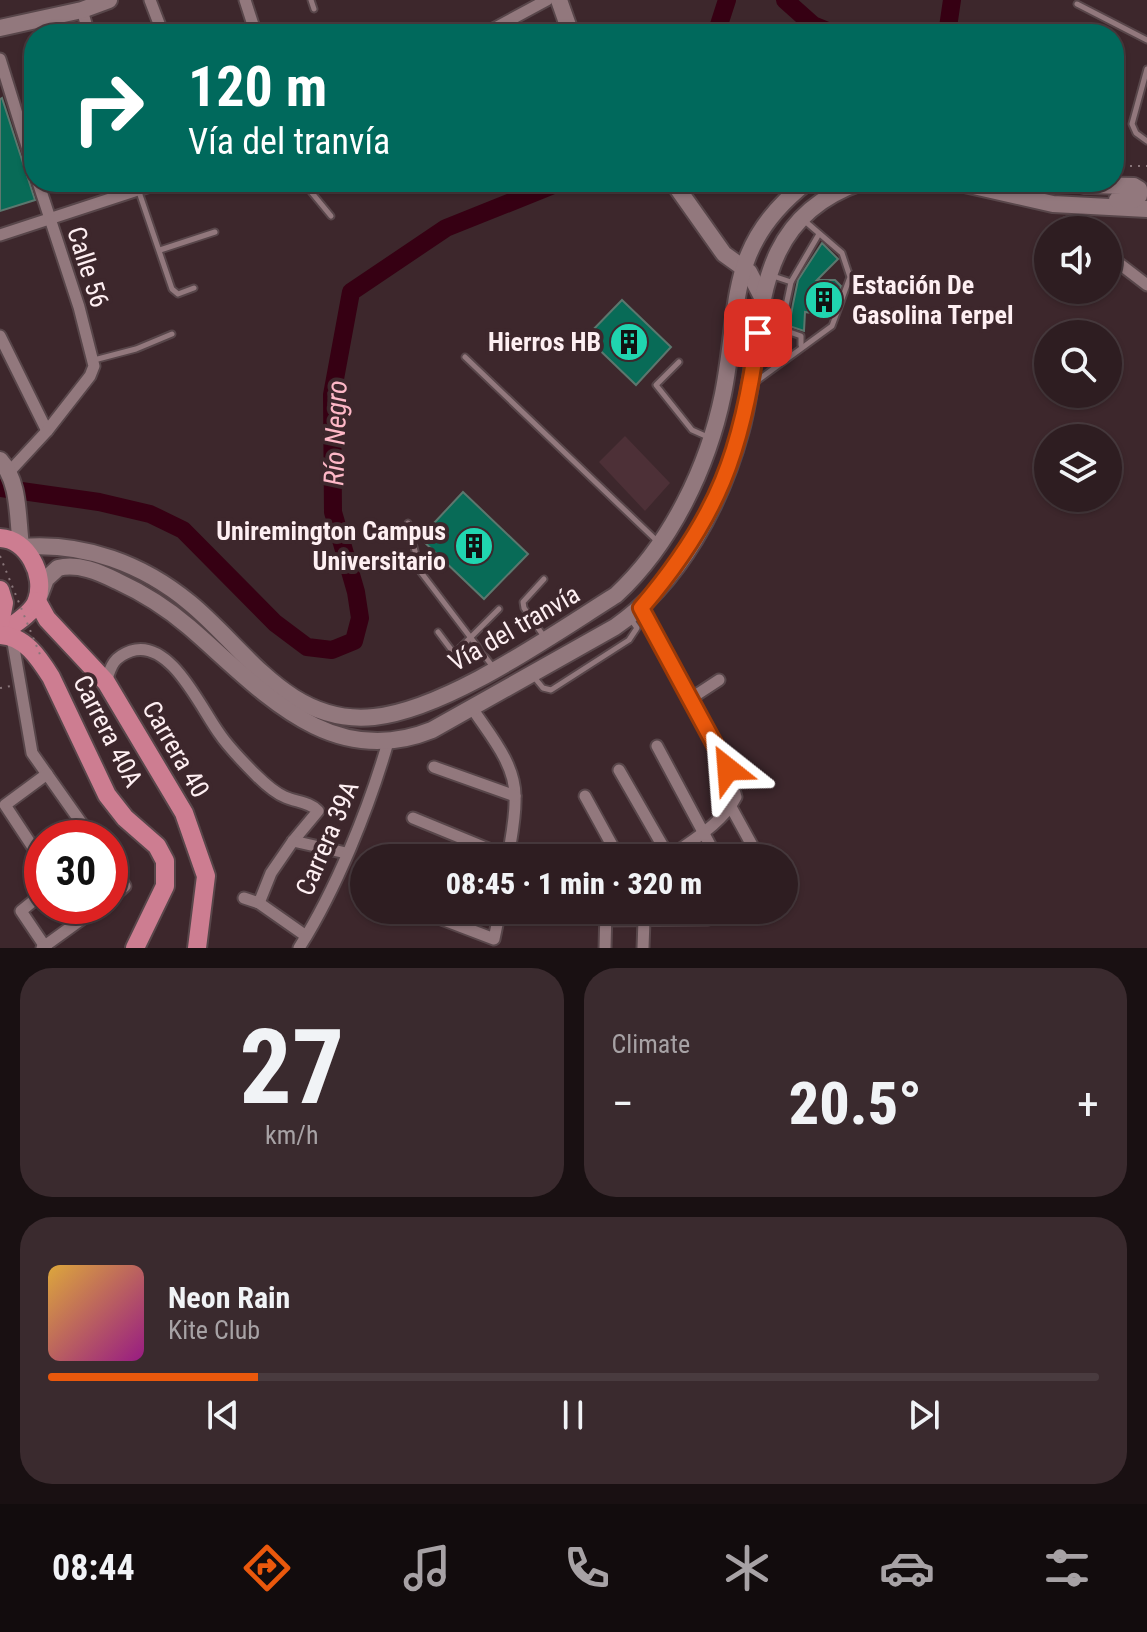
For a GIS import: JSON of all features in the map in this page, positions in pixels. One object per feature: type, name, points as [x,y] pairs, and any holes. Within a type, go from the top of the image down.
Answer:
[{"type":"main road","points":[[0,28],[82,10],[109,0]]},
{"type":"main road","points":[[559,0],[567,24]]},
{"type":"main road","points":[[1124,179],[1147,180]]},
{"type":"main road","points":[[1075,206],[1084,198],[1134,200],[1139,196],[1139,189],[1124,186]]},
{"type":"main road","points":[[680,192],[724,254],[743,266],[755,279],[762,299]]},
{"type":"main road","name":"Vía del tranvía","points":[[12,542],[85,550],[139,568],[192,604],[276,685],[294,698],[338,714],[372,717],[401,711],[462,687],[616,595],[635,578],[660,544],[686,498],[711,438],[723,394],[735,301],[749,248],[774,211],[796,192]]},
{"type":"main road","name":"Vía del tranvía","points":[[37,601],[46,579],[58,568],[81,567],[103,574],[156,602],[186,624],[269,697],[316,728],[388,742],[432,730],[635,613],[671,574],[714,502],[734,457],[751,385],[762,299],[770,267],[802,218],[839,192]]},
{"type":"main road","points":[[996,192],[1075,206],[1147,209]]},
{"type":"main road","points":[[743,266],[770,267]]},
{"type":"main road","points":[[3,632],[31,610],[37,601],[39,582],[34,564],[12,542],[17,516],[5,466]]},
{"type":"main road","points":[[0,590],[4,603],[3,632]]},
{"type":"main road","name":"Carrera 40","points":[[37,601],[47,619],[106,682],[184,813],[206,876],[197,948]]},
{"type":"main road","name":"Carrera 40A","points":[[3,632],[25,645],[51,677],[107,795],[125,818],[163,853],[167,874],[165,886],[135,948]]},
{"type":"street","points":[[150,0],[159,24]]},
{"type":"street","points":[[245,0],[253,24]]},
{"type":"street","points":[[503,24],[547,0]]},
{"type":"street","points":[[82,10],[86,24]]},
{"type":"street","points":[[0,59],[24,137]]},
{"type":"street","name":"Calle 56","points":[[41,192],[94,363]]},
{"type":"street","points":[[0,235],[121,192]]},
{"type":"street","points":[[1122,266],[1147,285]]},
{"type":"street","points":[[0,336],[47,431]]},
{"type":"street","points":[[5,466],[47,431],[90,376],[94,363]]},
{"type":"street","points":[[635,613],[690,699],[734,784],[736,797],[731,807],[687,844]]},
{"type":"street","points":[[3,632],[32,753],[76,820]]},
{"type":"street","points":[[106,682],[112,663],[119,655],[151,649],[163,656],[174,667],[222,737],[257,777],[283,796],[314,806],[318,811],[271,873],[259,903]]},
{"type":"street","points":[[690,699],[719,680]]},
{"type":"street","points":[[472,708],[508,765],[515,796],[509,844]]},
{"type":"street","name":"Carrera 39A","points":[[299,948],[330,892],[378,776],[388,742]]},
{"type":"street","points":[[657,746],[710,844]]},
{"type":"street","points":[[434,767],[515,796]]},
{"type":"street","points":[[619,770],[662,844]]},
{"type":"street","points":[[24,834],[5,805],[47,774]]},
{"type":"street","points":[[585,796],[611,844]]},
{"type":"street","points":[[731,807],[751,844]]},
{"type":"street","points":[[413,818],[476,844]]},
{"type":"street","points":[[293,841],[346,853]]},
{"type":"street","points":[[244,898],[259,903],[306,936]]},
{"type":"street","points":[[29,924],[44,947],[76,924]]},
{"type":"street","points":[[455,924],[494,939],[497,924]]},
{"type":"street","points":[[605,948],[606,924]]},
{"type":"street","points":[[643,948],[644,924]]},
{"type":"lane","points":[[311,0],[314,9]]},
{"type":"lane","points":[[1077,4],[1116,24]]},
{"type":"lane","points":[[1124,28],[1147,40]]},
{"type":"lane","points":[[1147,69],[1132,124],[1136,133],[1147,141]]},
{"type":"lane","points":[[140,192],[174,292],[178,294],[194,288]]},
{"type":"lane","points":[[311,192],[331,216]]},
{"type":"lane","points":[[751,385],[832,326],[850,277],[842,253],[802,218]]},
{"type":"lane","points":[[160,250],[215,232]]},
{"type":"lane","points":[[801,346],[801,336],[781,329],[791,282],[819,234]]},
{"type":"lane","points":[[770,267],[791,282]]},
{"type":"lane","points":[[94,363],[172,334]]},
{"type":"lane","points":[[465,357],[660,544]]},
{"type":"lane","points":[[679,362],[656,385],[692,430],[711,438]]},
{"type":"lane","points":[[408,523],[420,571],[494,669]]},
{"type":"lane","points":[[544,579],[523,602],[546,638]]},
{"type":"lane","points":[[438,632],[453,652],[499,609]]},
{"type":"path","points":[[1124,166],[1147,166]]},
{"type":"path","points":[[0,556],[41,657]]},
{"type":"shaded area","points":[[625,436],[670,483],[645,511],[599,462]]},
{"type":"building","points":[[0,99],[24,166],[24,192],[32,192],[35,200],[0,211]]},
{"type":"building","points":[[822,243],[838,259],[817,280],[835,280],[841,286],[830,316],[805,312],[804,331],[789,326],[793,304],[798,280]]},
{"type":"building","name":"Hierros HB","points":[[622,300],[671,347],[636,385],[586,337]]},
{"type":"building","name":"Uniremington Campus Universitario","points":[[463,492],[528,554],[484,599],[420,538]]},
{"type":"waterway","name":"Río Negro","points":[[719,24],[727,0]]},
{"type":"waterway","name":"Río Negro","points":[[785,0],[812,24]]},
{"type":"waterway","name":"Río Negro","points":[[948,24],[952,0]]},
{"type":"waterway","name":"Río Negro","points":[[0,488],[99,502],[150,514],[183,530],[275,623],[307,647],[332,650],[354,641],[360,618],[356,592],[333,512],[332,395],[351,292],[446,228],[536,192]]},
{"type":"place","name":"Estación De Gasolina Terpel","points":[[824,300]]},
{"type":"place","name":"Hierros HB","points":[[629,342]]},
{"type":"place","name":"Uniremington Campus Universitario","points":[[474,546]]},
{"type":"route","points":[[728,769],[641,608],[671,574],[721,488],[742,426],[758,333]]}]
